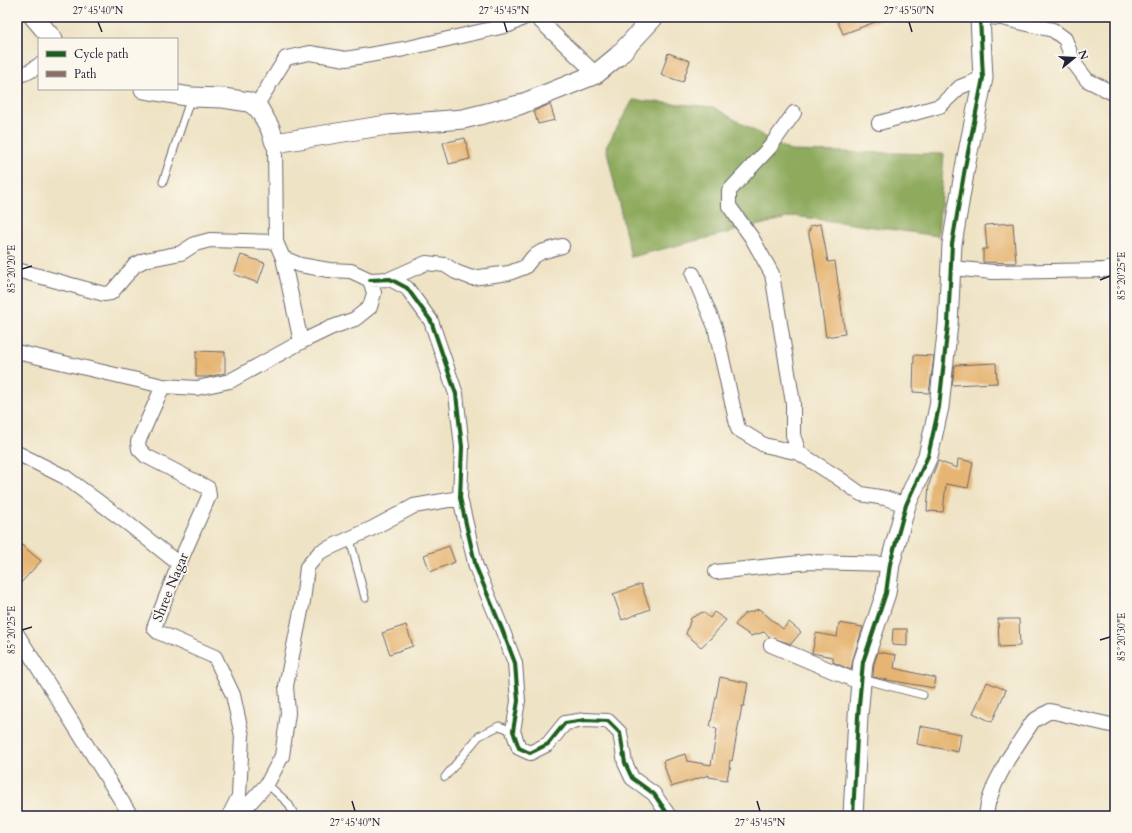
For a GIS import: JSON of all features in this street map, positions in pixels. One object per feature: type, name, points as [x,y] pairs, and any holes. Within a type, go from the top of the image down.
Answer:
[{"type":"street","points":[[34,17],[52,38]]},
{"type":"street","points":[[256,106],[286,58],[310,54],[346,59],[404,49],[509,25],[525,17]]},
{"type":"street","points":[[275,143],[387,125],[463,119],[519,105],[596,74],[618,56],[654,17]]},
{"type":"street","points":[[853,816],[858,716],[863,662],[886,593],[890,564],[906,505],[928,456],[939,407],[948,324],[952,244],[966,162],[983,78],[980,17]]},
{"type":"street","points":[[987,17],[1002,18],[1054,30],[1065,39],[1074,63],[1087,80],[1113,95],[1115,94]]},
{"type":"street","points":[[544,19],[596,74]]},
{"type":"street","points":[[17,74],[20,75],[32,71],[38,66]]},
{"type":"street","points":[[879,123],[940,106],[960,87],[983,78]]},
{"type":"street","points":[[150,90],[191,97],[224,98],[249,102],[256,106],[270,128],[275,143],[276,242],[283,258],[301,342]]},
{"type":"street","points":[[794,113],[770,147],[729,191],[729,206],[752,238],[772,274],[792,403],[793,435],[799,453]]},
{"type":"street","points":[[17,270],[104,294],[112,293],[136,265],[145,260],[181,253],[195,244],[210,240],[276,242]]},
{"type":"street","points":[[283,258],[300,265],[351,272],[370,280],[390,279],[426,263],[444,265],[456,272],[472,278],[509,273],[525,267],[533,257],[541,252],[562,246]]},
{"type":"street","points":[[952,268],[993,272],[1104,270],[1115,268]]},
{"type":"street","points":[[693,274],[715,327],[738,429],[764,445],[799,453],[861,494],[886,498],[906,505]]},
{"type":"street","points":[[390,279],[407,288],[431,321],[456,394],[462,447],[460,498],[476,567],[516,663],[518,701],[513,731],[519,748],[530,753],[548,744],[565,723],[585,720],[608,721],[620,733],[625,763],[632,778],[654,794],[669,816]]},
{"type":"street","points":[[17,352],[163,386],[197,388],[230,381],[301,342],[330,328],[355,319],[370,306],[374,293],[370,280]]},
{"type":"street","name":"Shree Nagar","points":[[163,386],[138,442],[140,449],[146,456],[208,488],[209,496],[179,564],[154,628],[158,632],[214,657],[233,695],[242,736],[241,774],[239,796],[229,816]]},
{"type":"street","points":[[17,453],[66,477],[179,564]]},
{"type":"street","points":[[238,816],[268,784],[282,756],[288,713],[286,686],[303,601],[307,567],[320,552],[371,529],[414,506],[460,498]]},
{"type":"street","points":[[716,572],[809,562],[890,564]]},
{"type":"street","points":[[17,634],[131,816]]},
{"type":"street","points":[[771,645],[861,681]]},
{"type":"street","points":[[986,816],[988,803],[995,784],[1008,759],[1033,721],[1050,711],[1115,726]]},
{"type":"lane","points":[[163,182],[191,97]]},
{"type":"lane","points":[[350,539],[365,598]]},
{"type":"lane","points":[[861,681],[923,695]]},
{"type":"lane","points":[[445,777],[479,736],[490,729],[499,726],[513,731]]},
{"type":"lane","points":[[268,784],[288,803],[295,816]]},
{"type":"green space","points":[[633,100],[713,107],[790,151],[944,154],[938,236],[795,216],[631,257],[606,147]]},
{"type":"building","points":[[836,17],[886,17],[886,18],[843,34]]},
{"type":"building","points":[[668,53],[690,61],[683,82],[661,75]]},
{"type":"building","points":[[550,104],[555,120],[538,124],[534,111]]},
{"type":"building","points":[[465,138],[470,159],[449,164],[443,143]]},
{"type":"building","points":[[1013,223],[1016,263],[983,262],[983,249],[987,249],[985,225]]},
{"type":"building","points":[[821,224],[828,262],[835,261],[845,334],[826,337],[814,257],[808,231],[810,230],[810,226]]},
{"type":"building","points":[[241,255],[265,263],[258,283],[234,274]]},
{"type":"building","points":[[196,351],[225,352],[225,373],[208,377],[196,377]]},
{"type":"building","points":[[914,355],[934,356],[929,393],[913,392]]},
{"type":"building","points":[[996,363],[997,383],[952,385],[955,365]]},
{"type":"building","points":[[958,459],[973,462],[968,488],[946,484],[943,512],[927,511],[929,484],[938,461],[957,468]]},
{"type":"building","points":[[17,541],[41,561],[17,587]]},
{"type":"building","points":[[449,546],[455,562],[430,572],[424,555]]},
{"type":"building","points":[[641,584],[650,609],[622,620],[613,594]]},
{"type":"building","points":[[759,609],[783,629],[789,622],[801,632],[791,644],[770,637],[764,632],[751,636],[735,625],[744,614]]},
{"type":"building","points":[[703,612],[710,618],[714,612],[726,620],[711,638],[701,647],[686,634],[691,618]]},
{"type":"building","points":[[998,619],[1019,619],[1020,646],[999,647]]},
{"type":"building","points":[[839,623],[863,627],[851,670],[833,662],[833,657],[812,653],[816,633],[837,637]]},
{"type":"building","points":[[406,625],[413,646],[390,654],[382,633]]},
{"type":"building","points":[[893,629],[907,629],[907,646],[892,645]]},
{"type":"building","points":[[878,652],[896,655],[894,668],[936,678],[934,688],[873,677],[874,664]]},
{"type":"building","points":[[720,677],[748,683],[744,706],[742,706],[732,761],[730,760],[729,768],[731,768],[729,769],[727,780],[709,777],[709,775],[671,787],[663,761],[685,754],[687,761],[711,765],[717,729],[710,727]]},
{"type":"building","points":[[987,682],[1006,690],[992,722],[973,713]]},
{"type":"building","points":[[920,726],[961,734],[958,752],[917,744]]},
{"type":"cycle path","points":[[853,816],[858,716],[863,662],[886,593],[890,564],[906,505],[928,456],[939,407],[948,324],[952,244],[966,162],[983,78],[980,17]]},
{"type":"cycle path","points":[[370,280],[390,279],[407,288],[431,321],[456,394],[462,447],[460,498],[476,567],[515,663],[518,701],[513,731],[519,748],[530,753],[548,744],[565,723],[585,720],[608,721],[620,733],[625,763],[632,778],[654,794],[669,816]]}]
